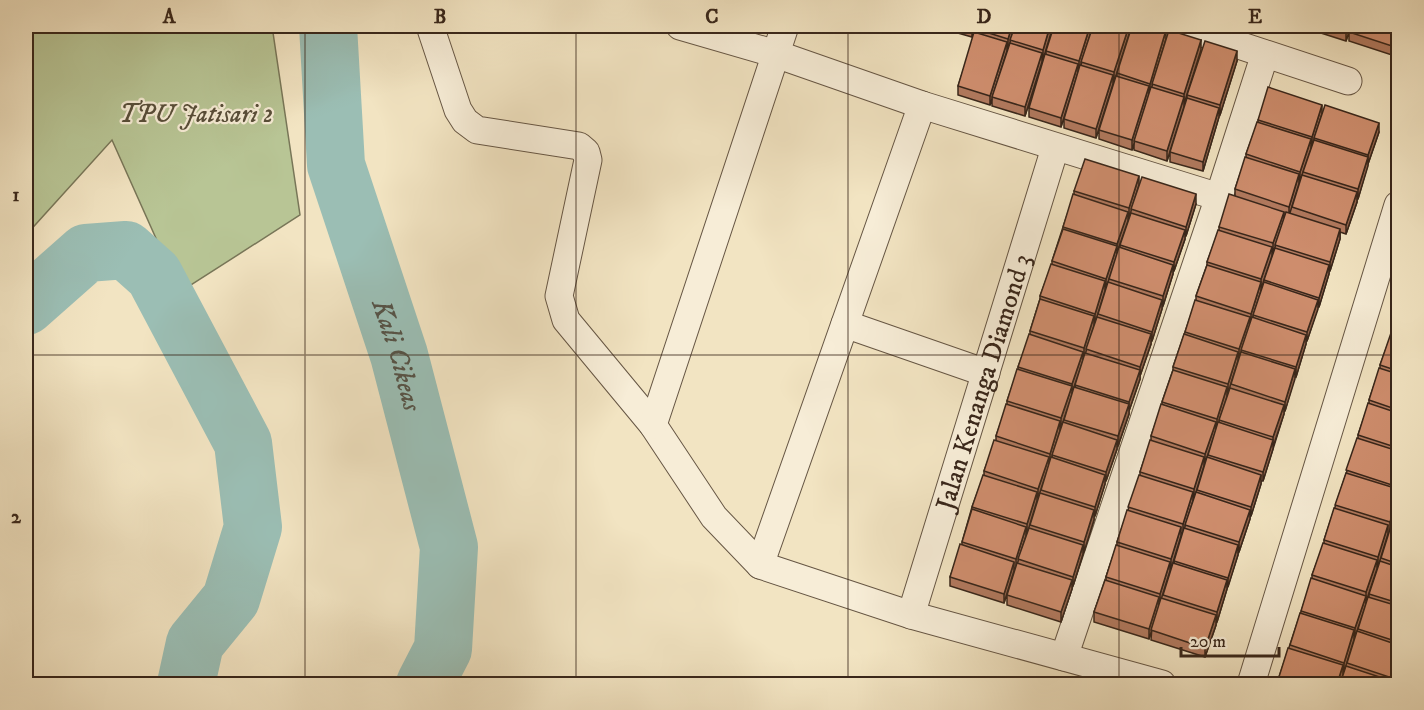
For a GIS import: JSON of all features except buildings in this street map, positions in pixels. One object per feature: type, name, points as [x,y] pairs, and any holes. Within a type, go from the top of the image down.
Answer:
[{"type":"street","points":[[430,26],[458,110],[465,121],[477,130],[579,147],[586,152],[588,160],[560,296],[563,311],[567,320],[654,425],[714,517],[760,565],[911,615],[1161,684]]},
{"type":"street","points":[[680,26],[776,54],[1055,148],[1219,197]]},
{"type":"street","points":[[654,425],[785,26]]},
{"type":"street","points":[[1181,26],[1348,81]]},
{"type":"street","points":[[1064,657],[1265,54]]},
{"type":"street","points":[[760,565],[922,105]]},
{"type":"street","name":"Jalan Kenanga Diamond 3","points":[[911,615],[1055,148]]},
{"type":"street","points":[[1251,684],[1398,205]]},
{"type":"street","points":[[845,324],[986,373]]},
{"type":"green space","name":"TPU Jatisari 2","points":[[26,26],[272,26],[300,215],[180,292],[112,140],[26,235]]},
{"type":"waterway","name":"Kali Cikeas","points":[[328,26],[336,165],[399,355],[449,547],[443,649],[425,684]]},
{"type":"waterway","name":"Kali Cikeas","points":[[26,306],[86,253],[126,250],[154,275],[243,443],[253,527],[231,599],[195,643],[186,684]]}]
